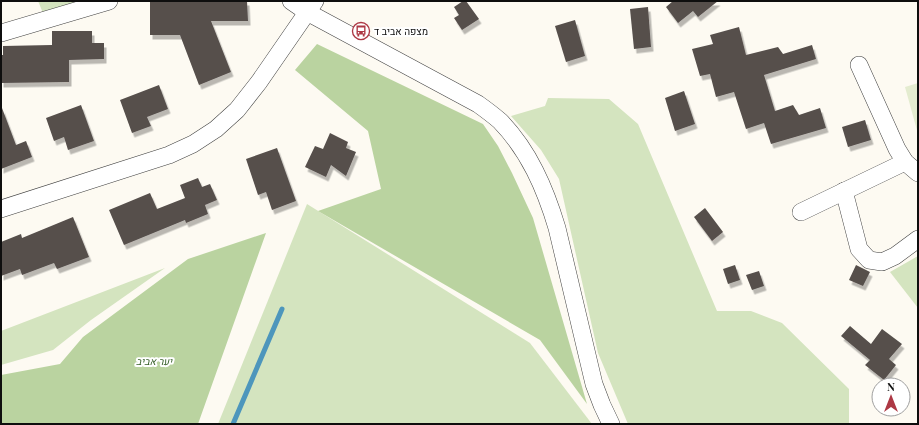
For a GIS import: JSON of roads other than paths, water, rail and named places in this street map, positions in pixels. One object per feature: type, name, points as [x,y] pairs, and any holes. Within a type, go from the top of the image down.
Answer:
[{"type":"street","points":[[1,33],[109,1]]},
{"type":"street","points":[[291,1],[311,6],[478,104],[499,120],[514,138],[529,158],[550,204],[594,384],[611,424]]},
{"type":"street","points":[[1,209],[149,161],[193,144],[216,129],[237,110],[259,82],[311,6]]},
{"type":"street","points":[[859,65],[904,162],[918,173]]},
{"type":"street","points":[[801,212],[904,162]]},
{"type":"street","points":[[844,191],[859,249],[869,260],[882,262],[895,256],[918,239]]},
{"type":"waterway","points":[[233,424],[282,309]]},
{"type":"place","name":"מצפה אביב ד","points":[[361,31]]},
{"type":"park label","name":"יער אביב","points":[[154,361]]}]
